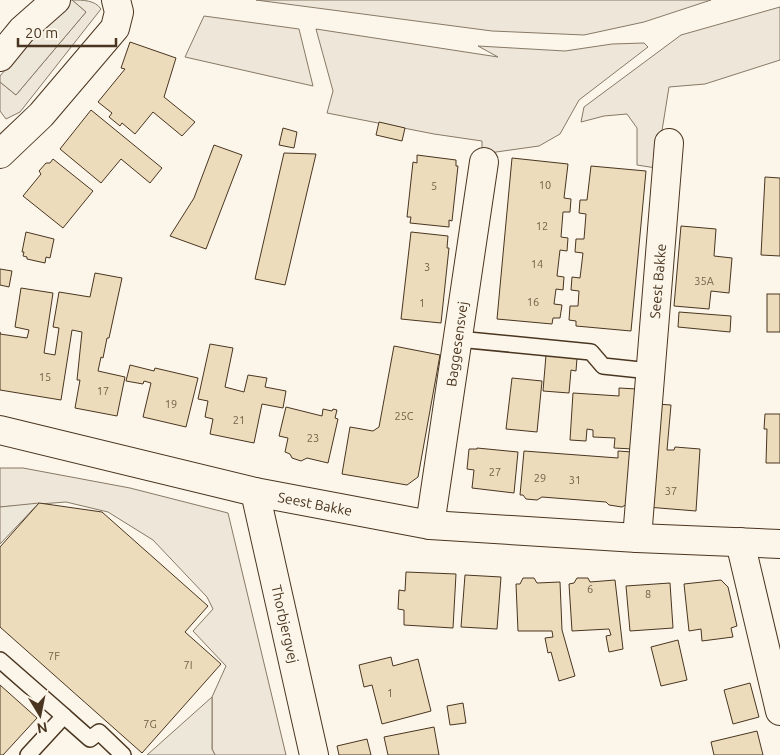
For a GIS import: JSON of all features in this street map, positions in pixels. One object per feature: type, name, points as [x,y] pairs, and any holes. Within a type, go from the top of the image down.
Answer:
[{"type":"street","points":[[0,58],[22,30],[56,0]]},
{"type":"street","points":[[0,154],[41,115],[115,28],[118,12],[116,0]]},
{"type":"street","name":"Seest Bakke","points":[[637,538],[669,143]]},
{"type":"street","name":"Baggesensvej","points":[[430,525],[484,162]]},
{"type":"street","name":"Seest Bakke","points":[[0,430],[255,492],[430,525],[637,538],[780,544]]},
{"type":"street","name":"Thorbjergvej","points":[[255,492],[314,755]]},
{"type":"street","points":[[740,542],[780,711]]},
{"type":"lane","points":[[458,339],[590,352],[602,366],[650,370]]},
{"type":"lane","points":[[0,660],[90,739],[99,732],[123,755]]},
{"type":"lane","points":[[28,755],[64,716]]},
{"type":"shaded area","points":[[64,0],[72,0],[86,12],[16,95],[0,82],[0,76]]},
{"type":"shaded area","points":[[72,0],[92,2],[101,9],[20,112],[6,119],[0,111],[0,82],[16,95],[86,12]]},
{"type":"shaded area","points":[[256,0],[711,0],[644,22],[584,35],[492,31]]},
{"type":"shaded area","points":[[780,7],[780,60],[705,84],[669,87],[656,168],[637,165],[637,128],[627,114],[604,116],[581,122],[584,107],[681,35]]},
{"type":"shaded area","points":[[204,16],[299,29],[313,86],[185,57]]},
{"type":"shaded area","points":[[316,29],[498,57],[478,46],[565,51],[612,44],[644,43],[648,47],[579,100],[560,134],[539,146],[482,154],[482,141],[434,134],[327,113],[333,91]]},
{"type":"shaded area","points":[[0,468],[23,468],[130,488],[228,513],[286,755],[215,755],[212,749],[212,697],[226,666],[193,631],[213,609],[207,597],[153,540],[108,512],[66,502],[0,507]]},
{"type":"shaded area","points":[[39,503],[0,544],[0,507]]},
{"type":"shaded area","points":[[212,697],[212,749],[215,755],[147,755]]},
{"type":"building","points":[[130,42],[176,58],[164,97],[195,122],[182,136],[153,112],[135,134],[122,123],[120,126],[109,117],[112,113],[98,102],[125,69],[121,68]]},
{"type":"building","points":[[91,110],[162,168],[150,183],[121,159],[101,183],[60,149]]},
{"type":"building","points":[[379,122],[405,128],[402,141],[376,135]]},
{"type":"building","points":[[283,128],[297,132],[294,148],[279,145]]},
{"type":"building","points":[[214,145],[242,155],[206,249],[170,236],[194,198]]},
{"type":"building","points":[[284,153],[316,154],[285,285],[255,279]]},
{"type":"building","points":[[417,155],[456,160],[456,166],[458,166],[452,221],[449,220],[449,227],[410,223],[411,217],[407,217],[413,162],[417,163]]},
{"type":"building","points":[[512,158],[568,164],[564,198],[571,199],[570,212],[563,212],[561,237],[568,238],[567,251],[560,250],[557,276],[564,277],[563,290],[556,289],[554,304],[562,305],[560,318],[553,318],[552,324],[497,319]]},
{"type":"building","points":[[53,159],[93,191],[63,228],[23,196],[41,174],[39,171],[46,163],[50,163]]},
{"type":"building","points":[[591,166],[646,171],[631,331],[576,326],[576,321],[569,320],[570,306],[578,306],[579,291],[571,290],[572,277],[580,278],[583,253],[575,252],[576,239],[584,239],[586,214],[579,213],[580,200],[587,200]]},
{"type":"building","points":[[765,177],[780,178],[780,256],[761,255]]},
{"type":"building","points":[[681,226],[716,229],[714,256],[732,258],[729,293],[711,291],[709,309],[674,306]]},
{"type":"building","points":[[26,232],[54,239],[50,258],[46,257],[45,263],[27,259],[27,257],[23,256]]},
{"type":"building","points":[[411,232],[448,236],[447,248],[449,248],[441,323],[401,319]]},
{"type":"building","points":[[0,269],[12,271],[9,287],[0,285]]},
{"type":"building","points":[[95,273],[122,278],[109,338],[107,338],[98,371],[125,377],[117,416],[75,408],[80,380],[77,380],[82,332],[72,330],[61,400],[0,390],[0,334],[27,338],[29,330],[15,327],[21,288],[53,293],[44,353],[55,355],[59,328],[53,327],[59,292],[90,297]]},
{"type":"building","points":[[767,294],[780,294],[780,332],[767,332]]},
{"type":"building","points":[[679,312],[731,316],[730,332],[678,327]]},
{"type":"building","points":[[210,344],[233,348],[225,387],[244,392],[248,375],[267,378],[265,387],[286,391],[283,408],[262,404],[254,443],[210,434],[213,419],[205,417],[208,401],[198,399]]},
{"type":"building","points":[[394,346],[440,355],[418,477],[407,485],[342,474],[350,427],[373,431],[379,427]]},
{"type":"building","points":[[546,355],[577,358],[576,371],[571,370],[569,393],[543,391]]},
{"type":"building","points":[[130,365],[154,371],[155,368],[198,378],[186,427],[143,417],[151,383],[144,381],[143,384],[126,381]]},
{"type":"building","points":[[512,378],[542,381],[537,432],[506,429]]},
{"type":"building","points":[[619,388],[637,389],[633,449],[614,448],[615,438],[593,437],[593,430],[587,429],[586,441],[570,440],[573,393],[619,396]]},
{"type":"building","points":[[657,404],[671,405],[667,450],[674,450],[675,447],[700,449],[696,511],[647,507]]},
{"type":"building","points":[[286,407],[322,416],[323,409],[337,410],[335,418],[338,419],[328,463],[307,458],[301,461],[292,458],[290,454],[285,452],[288,438],[279,436]]},
{"type":"building","points":[[765,414],[780,414],[780,463],[766,463],[767,429],[764,429]]},
{"type":"building","points":[[469,449],[518,452],[514,493],[472,488],[474,470],[467,469]]},
{"type":"building","points":[[524,451],[618,458],[618,451],[632,452],[627,504],[622,507],[609,505],[606,502],[542,497],[537,500],[526,499],[523,495],[520,495]]},
{"type":"building","points":[[39,503],[102,512],[208,606],[185,632],[221,664],[142,753],[0,627],[0,547]]},
{"type":"building","points":[[406,572],[456,574],[453,628],[404,625],[404,610],[398,609],[399,590],[405,591]]},
{"type":"building","points":[[465,575],[501,577],[497,629],[461,627]]},
{"type":"building","points":[[523,578],[534,578],[537,583],[560,582],[562,630],[575,676],[559,681],[551,652],[548,653],[545,638],[553,637],[552,631],[518,631],[516,584],[520,584]]},
{"type":"building","points":[[577,578],[588,578],[590,582],[615,580],[623,649],[609,652],[606,636],[611,635],[609,629],[572,631],[569,584],[574,583]]},
{"type":"building","points":[[721,580],[728,587],[737,626],[731,628],[733,637],[702,641],[701,629],[689,631],[684,584]]},
{"type":"building","points":[[670,583],[673,628],[630,631],[626,586]]},
{"type":"building","points":[[678,640],[687,680],[661,686],[651,647]]},
{"type":"building","points":[[391,657],[393,666],[418,659],[431,711],[382,724],[372,685],[364,687],[359,665]]},
{"type":"building","points":[[750,683],[759,717],[733,724],[724,690]]},
{"type":"building","points":[[0,685],[37,718],[3,755],[0,755]]},
{"type":"building","points":[[463,703],[466,723],[450,725],[447,706]]},
{"type":"building","points":[[434,727],[439,755],[388,755],[384,737]]},
{"type":"building","points":[[757,731],[763,755],[714,755],[711,742]]},
{"type":"building","points":[[367,739],[371,755],[339,755],[337,746]]}]
